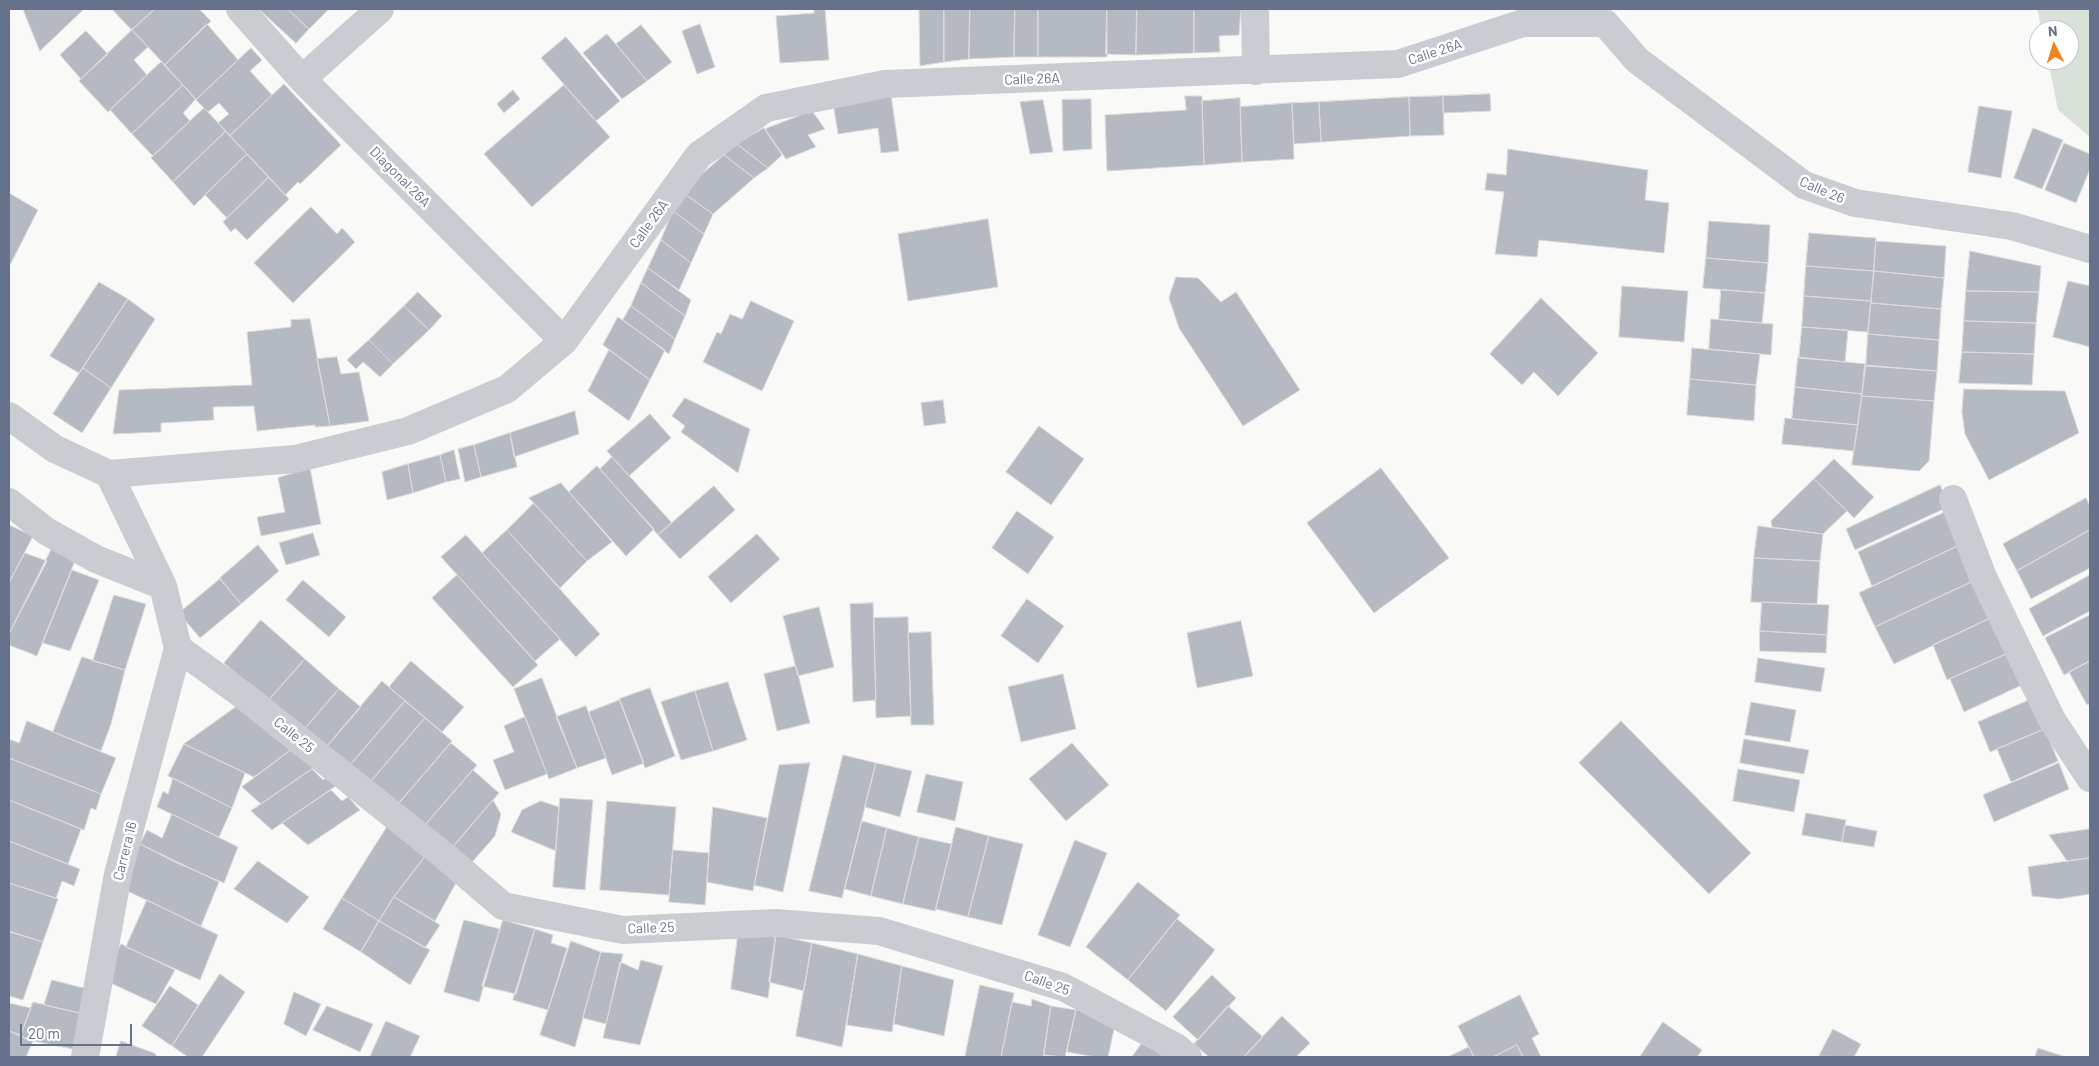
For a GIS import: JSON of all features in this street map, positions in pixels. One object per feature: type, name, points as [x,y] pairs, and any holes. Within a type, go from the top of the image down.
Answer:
[{"type":"street","name":"Diagonal 26A","points":[[240,9],[302,78],[564,341]]},
{"type":"street","points":[[302,78],[380,9]]},
{"type":"street","points":[[1255,9],[1256,71]]},
{"type":"street","name":"Calle 26A","points":[[110,474],[295,459],[408,432],[507,389],[564,341],[699,155],[766,108],[885,84],[1398,64],[1523,23],[1611,16]]},
{"type":"street","name":"Calle 26","points":[[1611,16],[1637,60],[1804,185],[1854,203],[2012,226],[2090,249]]},
{"type":"street","points":[[9,416],[56,449],[110,474],[163,586],[178,648]]},
{"type":"street","points":[[1953,499],[1983,578],[2048,711],[2090,778]]},
{"type":"street","points":[[9,502],[46,531],[96,559],[163,586]]},
{"type":"street","name":"Carrera 16","points":[[85,1057],[118,874],[178,648]]},
{"type":"street","name":"Calle 25","points":[[178,648],[244,696],[447,858],[503,906],[623,930],[775,923],[879,930],[1063,987],[1176,1047],[1188,1057]]},
{"type":"shaded area","points":[[2037,9],[2090,9],[2090,137],[2058,110],[2050,70],[2079,70],[2079,20],[2040,20]]},
{"type":"building","points":[[23,9],[84,9],[40,51]]},
{"type":"building","points":[[112,9],[155,9],[132,30]]},
{"type":"building","points":[[155,9],[199,9],[211,21],[165,65],[132,30]]},
{"type":"building","points":[[259,9],[288,9],[309,29],[296,43]]},
{"type":"building","points":[[288,9],[329,9],[309,29]]},
{"type":"building","points":[[814,9],[825,9],[829,60],[780,63],[776,16],[814,13]]},
{"type":"building","points":[[944,9],[970,9],[969,59],[944,62]]},
{"type":"building","points":[[944,9],[944,62],[920,66],[919,10]]},
{"type":"building","points":[[970,9],[1015,9],[1014,57],[969,59]]},
{"type":"building","points":[[1015,9],[1038,9],[1038,57],[1014,57]]},
{"type":"building","points":[[1038,9],[1107,9],[1107,57],[1038,57]]},
{"type":"building","points":[[1107,9],[1137,9],[1136,55],[1106,54]]},
{"type":"building","points":[[1137,9],[1194,9],[1194,53],[1136,55]]},
{"type":"building","points":[[1194,9],[1241,9],[1239,35],[1219,36],[1220,52],[1194,53]]},
{"type":"building","points":[[207,24],[238,60],[196,100],[165,65]]},
{"type":"building","points":[[700,24],[715,67],[697,74],[682,31]]},
{"type":"building","points":[[641,25],[672,62],[647,81],[616,44]]},
{"type":"building","points":[[132,30],[148,47],[134,60],[147,75],[108,112],[79,81]]},
{"type":"building","points":[[86,31],[108,54],[81,79],[60,55]]},
{"type":"building","points":[[607,34],[647,81],[622,99],[583,53]]},
{"type":"building","points":[[566,37],[620,101],[596,121],[541,58]]},
{"type":"building","points":[[251,48],[262,60],[250,71],[272,95],[230,136],[218,123],[229,114],[219,103],[208,112],[196,100]]},
{"type":"building","points":[[161,62],[183,85],[132,134],[110,110]]},
{"type":"building","points":[[284,84],[341,145],[300,184],[298,182],[285,195],[230,136]]},
{"type":"building","points":[[183,85],[196,99],[183,113],[190,121],[153,156],[132,134]]},
{"type":"building","points":[[564,85],[610,137],[532,207],[484,154]]},
{"type":"building","points":[[513,90],[520,99],[504,113],[497,104]]},
{"type":"building","points":[[1490,94],[1491,111],[1443,113],[1443,96]]},
{"type":"building","points":[[891,95],[899,151],[881,153],[878,128],[838,134],[833,103]]},
{"type":"building","points":[[1185,96],[1202,96],[1204,165],[1107,171],[1105,115],[1186,110]]},
{"type":"building","points":[[1443,96],[1444,135],[1410,136],[1409,97]]},
{"type":"building","points":[[1409,97],[1410,136],[1321,142],[1319,102]]},
{"type":"building","points":[[1240,98],[1242,162],[1204,165],[1202,101]]},
{"type":"building","points":[[1091,99],[1092,149],[1063,151],[1062,100]]},
{"type":"building","points":[[1043,100],[1053,152],[1030,154],[1020,102]]},
{"type":"building","points":[[1319,102],[1321,142],[1294,144],[1292,103]]},
{"type":"building","points":[[1292,103],[1294,159],[1242,162],[1240,107]]},
{"type":"building","points":[[1979,106],[2012,111],[2001,178],[1968,172]]},
{"type":"building","points":[[204,108],[226,131],[173,182],[151,158]]},
{"type":"building","points":[[812,111],[825,129],[808,135],[816,147],[786,159],[765,129]]},
{"type":"building","points":[[764,128],[782,155],[768,168],[737,144]]},
{"type":"building","points":[[2033,128],[2063,140],[2042,189],[2014,178]]},
{"type":"building","points":[[226,131],[247,154],[194,206],[173,182]]},
{"type":"building","points":[[2064,143],[2090,154],[2090,169],[2076,203],[2045,190]]},
{"type":"building","points":[[737,144],[768,168],[754,178],[724,155]]},
{"type":"building","points":[[1508,149],[1648,170],[1645,200],[1669,203],[1664,253],[1539,240],[1537,257],[1495,254],[1504,192],[1485,190],[1487,173],[1506,175]]},
{"type":"building","points":[[247,154],[269,177],[227,218],[205,195]]},
{"type":"building","points":[[724,155],[754,178],[713,214],[682,192]]},
{"type":"building","points":[[269,177],[289,199],[247,240],[235,228],[231,232],[223,222]]},
{"type":"building","points":[[682,192],[713,214],[704,234],[673,211]]},
{"type":"building","points":[[9,193],[38,210],[9,267]]},
{"type":"building","points":[[311,207],[337,234],[342,228],[355,242],[293,303],[254,263]]},
{"type":"building","points":[[673,211],[704,234],[691,263],[661,240]]},
{"type":"building","points":[[988,219],[998,287],[908,301],[898,234]]},
{"type":"building","points":[[1709,221],[1770,225],[1768,263],[1706,258]]},
{"type":"building","points":[[1809,233],[1876,238],[1874,271],[1806,266]]},
{"type":"building","points":[[661,240],[691,263],[679,290],[648,268]]},
{"type":"building","points":[[1876,241],[1946,246],[1944,278],[1874,271]]},
{"type":"building","points":[[1970,251],[2041,266],[2039,292],[1966,291]]},
{"type":"building","points":[[1706,258],[1768,263],[1765,293],[1703,288]]},
{"type":"building","points":[[1806,266],[1874,271],[1871,301],[1804,296]]},
{"type":"building","points":[[648,268],[691,300],[685,316],[641,283]]},
{"type":"building","points":[[1874,271],[1944,278],[1941,309],[1871,303]]},
{"type":"building","points":[[1176,277],[1198,278],[1221,302],[1236,292],[1300,390],[1243,426],[1179,328],[1169,298]]},
{"type":"building","points":[[2068,281],[2090,286],[2090,347],[2053,337]]},
{"type":"building","points":[[99,282],[128,299],[79,373],[50,356]]},
{"type":"building","points":[[641,283],[685,316],[675,339],[631,306]]},
{"type":"building","points":[[1622,286],[1688,291],[1684,342],[1619,337]]},
{"type":"building","points":[[1721,290],[1765,293],[1762,323],[1719,319]]},
{"type":"building","points":[[1966,291],[2039,292],[2036,323],[1964,321]]},
{"type":"building","points":[[418,292],[442,316],[429,330],[404,306]]},
{"type":"building","points":[[1804,296],[1871,301],[1868,332],[1802,327]]},
{"type":"building","points":[[1541,298],[1598,353],[1558,396],[1534,372],[1522,385],[1490,354]]},
{"type":"building","points":[[128,299],[155,319],[111,388],[83,368]]},
{"type":"building","points":[[751,301],[794,321],[762,391],[703,362],[717,332],[721,334],[730,314],[742,319]]},
{"type":"building","points":[[1871,303],[1941,309],[1939,340],[1868,334]]},
{"type":"building","points":[[404,306],[429,330],[393,364],[369,340]]},
{"type":"building","points":[[631,306],[675,339],[669,354],[623,320]]},
{"type":"building","points":[[618,317],[665,350],[650,380],[603,345]]},
{"type":"building","points":[[310,319],[330,426],[315,427],[315,425],[257,431],[254,406],[213,407],[214,420],[161,423],[161,432],[113,434],[119,390],[252,385],[247,332],[291,327],[291,320]]},
{"type":"building","points":[[1711,319],[1773,324],[1771,355],[1709,349]]},
{"type":"building","points":[[1964,321],[2036,323],[2034,354],[1962,352]]},
{"type":"building","points":[[1802,327],[1848,330],[1845,362],[1799,358]]},
{"type":"building","points":[[1868,334],[1939,340],[1937,371],[1866,366]]},
{"type":"building","points":[[369,340],[393,364],[380,377],[363,362],[356,369],[347,360]]},
{"type":"building","points":[[1692,348],[1760,354],[1756,385],[1690,379]]},
{"type":"building","points":[[609,350],[650,380],[629,421],[588,391]]},
{"type":"building","points":[[1962,352],[2034,354],[2032,385],[1959,383]]},
{"type":"building","points":[[337,357],[341,374],[359,372],[369,421],[330,426],[317,359]]},
{"type":"building","points":[[1798,357],[1866,364],[1862,394],[1795,387]]},
{"type":"building","points":[[1865,365],[1937,371],[1934,401],[1862,396]]},
{"type":"building","points":[[83,368],[111,388],[82,433],[53,414]]},
{"type":"building","points":[[1690,379],[1756,385],[1754,421],[1687,415]]},
{"type":"building","points":[[1795,387],[1862,394],[1858,425],[1792,419]]},
{"type":"building","points":[[1964,389],[2065,391],[2079,433],[1989,480],[1965,434],[1962,412]]},
{"type":"building","points":[[1862,396],[1934,401],[1929,461],[1919,471],[1852,465]]},
{"type":"building","points":[[685,398],[750,429],[738,473],[681,432],[685,426],[672,416]]},
{"type":"building","points":[[943,400],[946,423],[924,426],[921,403]]},
{"type":"building","points":[[575,411],[579,434],[514,457],[510,433]]},
{"type":"building","points":[[650,414],[671,438],[629,476],[607,451]]},
{"type":"building","points":[[1785,418],[1858,425],[1854,451],[1782,444]]},
{"type":"building","points":[[1039,426],[1084,459],[1051,505],[1006,472]]},
{"type":"building","points":[[510,433],[517,467],[481,477],[474,445]]},
{"type":"building","points":[[474,445],[481,477],[465,482],[458,449]]},
{"type":"building","points":[[454,450],[460,479],[446,482],[440,455]]},
{"type":"building","points":[[440,455],[446,482],[413,493],[408,464]]},
{"type":"building","points":[[612,457],[672,523],[658,535],[600,469]]},
{"type":"building","points":[[1834,459],[1874,497],[1854,518],[1814,479]]},
{"type":"building","points":[[408,464],[413,493],[387,500],[382,472]]},
{"type":"building","points":[[597,466],[654,529],[626,556],[569,492]]},
{"type":"building","points":[[310,468],[321,524],[261,536],[257,517],[285,512],[278,478]]},
{"type":"building","points":[[1381,468],[1449,558],[1374,613],[1307,523]]},
{"type":"building","points":[[1814,479],[1847,511],[1823,534],[1772,527],[1771,521]]},
{"type":"building","points":[[561,483],[612,542],[587,561],[529,498]]},
{"type":"building","points":[[1940,485],[1950,506],[1855,550],[1846,529]]},
{"type":"building","points":[[714,486],[735,510],[680,559],[658,535]]},
{"type":"building","points":[[2086,498],[2090,506],[2090,530],[2017,571],[2003,544]]},
{"type":"building","points":[[534,503],[587,561],[560,588],[507,530]]},
{"type":"building","points":[[1952,509],[1962,544],[1872,586],[1858,552]]},
{"type":"building","points":[[1017,511],[1054,537],[1028,574],[992,548]]},
{"type":"building","points":[[9,525],[33,536],[9,583]]},
{"type":"building","points":[[1758,526],[1823,534],[1820,561],[1754,558]]},
{"type":"building","points":[[507,530],[600,634],[576,657],[482,553]]},
{"type":"building","points":[[2090,530],[2090,568],[2031,599],[2017,571]]},
{"type":"building","points":[[313,533],[320,555],[286,565],[279,543]]},
{"type":"building","points":[[757,534],[780,559],[731,603],[708,577]]},
{"type":"building","points":[[466,535],[560,639],[535,661],[441,557]]},
{"type":"building","points":[[54,544],[78,553],[37,656],[9,645],[9,634]]},
{"type":"building","points":[[1962,544],[1978,579],[1875,627],[1859,593]]},
{"type":"building","points":[[258,545],[279,571],[241,604],[220,578]]},
{"type":"building","points":[[25,553],[47,561],[9,634],[9,583]]},
{"type":"building","points":[[1754,558],[1820,561],[1817,604],[1751,602]]},
{"type":"building","points":[[72,570],[99,580],[70,651],[43,643]]},
{"type":"building","points":[[457,575],[538,665],[513,687],[432,598]]},
{"type":"building","points":[[2090,575],[2090,611],[2043,636],[2029,609]]},
{"type":"building","points":[[220,579],[241,604],[200,638],[179,613]]},
{"type":"building","points":[[1978,579],[1995,616],[1894,664],[1875,627]]},
{"type":"building","points":[[303,580],[346,617],[329,637],[286,600]]},
{"type":"building","points":[[114,595],[146,604],[125,670],[93,661]]},
{"type":"building","points":[[1027,599],[1064,626],[1038,663],[1001,636]]},
{"type":"building","points":[[1762,602],[1829,605],[1827,635],[1760,631]]},
{"type":"building","points":[[873,603],[876,700],[853,702],[850,604]]},
{"type":"building","points":[[819,607],[834,667],[798,676],[783,616]]},
{"type":"building","points":[[2090,615],[2090,661],[2064,675],[2045,638]]},
{"type":"building","points":[[1995,616],[2011,652],[1947,680],[1933,645]]},
{"type":"building","points":[[908,617],[911,716],[876,718],[874,618]]},
{"type":"building","points":[[261,620],[305,659],[268,701],[224,663]]},
{"type":"building","points":[[1241,621],[1253,676],[1197,688],[1187,633]]},
{"type":"building","points":[[1760,631],[1827,635],[1826,653],[1760,651]]},
{"type":"building","points":[[931,632],[934,725],[911,725],[908,633]]},
{"type":"building","points":[[2011,652],[2026,683],[1964,712],[1950,679]]},
{"type":"building","points":[[82,657],[125,670],[111,724],[101,751],[53,732]]},
{"type":"building","points":[[1758,658],[1825,668],[1821,692],[1755,682]]},
{"type":"building","points":[[305,659],[339,689],[303,731],[268,701]]},
{"type":"building","points":[[411,661],[464,707],[442,732],[389,687]]},
{"type":"building","points":[[2090,661],[2090,704],[2087,705],[2069,672]]},
{"type":"building","points":[[796,666],[810,723],[777,731],[764,674]]},
{"type":"building","points":[[1063,674],[1076,729],[1021,742],[1008,687]]},
{"type":"building","points":[[542,678],[577,768],[549,779],[514,689]]},
{"type":"building","points":[[382,681],[405,701],[347,769],[324,750]]},
{"type":"building","points":[[728,682],[747,740],[713,751],[695,691]]},
{"type":"building","points":[[650,688],[675,756],[645,768],[619,699]]},
{"type":"building","points":[[339,689],[361,707],[324,750],[303,731]]},
{"type":"building","points":[[695,691],[713,751],[681,760],[661,702]]},
{"type":"building","points":[[2032,699],[2045,729],[1990,752],[1978,722]]},
{"type":"building","points":[[620,700],[644,763],[612,775],[589,712]]},
{"type":"building","points":[[405,701],[425,718],[367,786],[347,769]]},
{"type":"building","points":[[243,702],[295,747],[254,777],[184,744]]},
{"type":"building","points":[[1751,702],[1796,710],[1790,742],[1745,735]]},
{"type":"building","points":[[586,706],[606,758],[577,768],[556,717]]},
{"type":"building","points":[[525,717],[547,774],[505,790],[493,760],[514,752],[504,726]]},
{"type":"building","points":[[425,718],[452,741],[394,809],[367,786]]},
{"type":"building","points":[[27,721],[116,758],[101,794],[9,758],[9,739],[19,743]]},
{"type":"building","points":[[1621,721],[1751,853],[1709,894],[1579,763]]},
{"type":"building","points":[[2045,729],[2058,761],[2011,782],[1997,749]]},
{"type":"building","points":[[1744,739],[1809,750],[1804,774],[1740,763]]},
{"type":"building","points":[[451,743],[477,765],[420,831],[394,809]]},
{"type":"building","points":[[1072,743],[1109,785],[1066,821],[1029,779]]},
{"type":"building","points":[[184,744],[245,773],[232,808],[168,776]]},
{"type":"building","points":[[295,747],[316,766],[261,804],[242,787]]},
{"type":"building","points":[[843,755],[876,763],[842,898],[809,891]]},
{"type":"building","points":[[9,758],[101,794],[96,810],[91,808],[84,830],[9,800]]},
{"type":"building","points":[[810,763],[783,892],[754,885],[779,765]]},
{"type":"building","points":[[876,763],[912,771],[900,817],[865,807]]},
{"type":"building","points":[[2059,763],[2069,789],[1994,822],[1983,795]]},
{"type":"building","points":[[312,769],[323,780],[328,776],[337,785],[272,830],[251,811]]},
{"type":"building","points":[[1738,769],[1800,780],[1794,812],[1733,801]]},
{"type":"building","points":[[473,770],[499,793],[447,854],[420,831]]},
{"type":"building","points":[[926,774],[963,782],[955,821],[917,812]]},
{"type":"building","points":[[173,778],[232,808],[219,837],[157,807],[163,791],[168,794]]},
{"type":"building","points":[[331,790],[342,801],[348,797],[360,810],[308,845],[282,823]]},
{"type":"building","points":[[560,798],[593,800],[585,890],[553,887]]},
{"type":"building","points":[[9,800],[81,829],[68,864],[9,841]]},
{"type":"building","points":[[493,800],[501,814],[495,836],[465,870],[447,854]]},
{"type":"building","points":[[541,801],[559,807],[556,851],[511,832],[522,810]]},
{"type":"building","points":[[607,801],[676,807],[669,895],[600,890]]},
{"type":"building","points":[[713,807],[767,818],[753,891],[707,882]]},
{"type":"building","points":[[1806,813],[1846,820],[1842,842],[1802,835]]},
{"type":"building","points":[[172,814],[238,847],[224,883],[177,863],[140,844],[147,830],[162,838]]},
{"type":"building","points":[[392,819],[427,854],[394,897],[379,921],[342,898]]},
{"type":"building","points":[[862,821],[887,828],[871,896],[845,889]]},
{"type":"building","points":[[1845,825],[1877,831],[1874,847],[1842,842]]},
{"type":"building","points":[[956,827],[989,836],[968,917],[936,909]]},
{"type":"building","points":[[887,828],[919,837],[903,904],[871,896]]},
{"type":"building","points":[[2090,829],[2090,858],[2067,861],[2049,835]]},
{"type":"building","points":[[989,836],[1023,844],[1002,925],[968,917]]},
{"type":"building","points":[[919,837],[952,844],[935,911],[903,904]]},
{"type":"building","points":[[1075,840],[1107,853],[1070,947],[1038,935]]},
{"type":"building","points":[[9,841],[80,869],[74,886],[62,881],[56,898],[9,883]]},
{"type":"building","points":[[140,844],[219,882],[201,926],[123,889]]},
{"type":"building","points":[[673,850],[709,853],[705,905],[669,902]]},
{"type":"building","points":[[427,854],[461,874],[435,921],[394,897]]},
{"type":"building","points":[[2090,858],[2090,894],[2059,899],[2032,896],[2028,867]]},
{"type":"building","points":[[258,861],[309,897],[287,923],[234,889]]},
{"type":"building","points":[[1138,882],[1180,915],[1128,980],[1086,947]]},
{"type":"building","points":[[9,883],[58,899],[43,942],[9,931]]},
{"type":"building","points":[[394,897],[440,925],[425,948],[379,921]]},
{"type":"building","points":[[342,898],[379,921],[361,952],[323,929]]},
{"type":"building","points":[[147,900],[218,935],[200,980],[126,947]]},
{"type":"building","points":[[1177,919],[1215,950],[1166,1011],[1128,980]]},
{"type":"building","points":[[464,920],[500,929],[479,1002],[444,992]]},
{"type":"building","points":[[503,920],[535,929],[516,994],[482,986]]},
{"type":"building","points":[[379,921],[430,950],[410,985],[361,952]]},
{"type":"building","points":[[739,927],[776,935],[768,998],[731,989]]},
{"type":"building","points":[[535,929],[553,935],[551,943],[567,948],[548,1010],[513,1000]]},
{"type":"building","points":[[10,932],[43,942],[23,1000],[9,996]]},
{"type":"building","points":[[776,935],[812,943],[804,991],[769,982]]},
{"type":"building","points":[[571,941],[601,952],[575,1047],[540,1035]]},
{"type":"building","points":[[812,943],[858,954],[842,1047],[796,1036]]},
{"type":"building","points":[[121,944],[175,970],[156,1004],[104,980]]},
{"type":"building","points":[[601,952],[623,954],[606,1024],[583,1018]]},
{"type":"building","points":[[858,954],[902,966],[892,1032],[847,1025]]},
{"type":"building","points":[[641,960],[663,966],[640,1045],[603,1038],[620,962],[638,970]]},
{"type":"building","points":[[902,966],[954,980],[944,1036],[894,1024]]},
{"type":"building","points":[[220,974],[245,992],[202,1057],[188,1057],[172,1046]]},
{"type":"building","points":[[1212,975],[1236,998],[1198,1040],[1173,1017]]},
{"type":"building","points":[[52,980],[95,991],[88,1015],[44,1005]]},
{"type":"building","points":[[980,985],[1014,993],[1001,1057],[965,1057]]},
{"type":"building","points":[[170,986],[198,1005],[172,1046],[142,1026]]},
{"type":"building","points":[[294,992],[321,1004],[306,1036],[284,1024]]},
{"type":"building","points":[[1520,995],[1539,1034],[1532,1038],[1541,1057],[1523,1057],[1517,1045],[1493,1057],[1474,1057],[1458,1026]]},
{"type":"building","points":[[1032,999],[1051,1006],[1043,1057],[1001,1057],[1012,1002],[1031,1006]]},
{"type":"building","points":[[33,1002],[88,1015],[78,1050],[25,1039],[21,1035]]},
{"type":"building","points":[[9,1003],[31,1008],[21,1035],[9,1031]]},
{"type":"building","points":[[327,1006],[373,1024],[360,1052],[313,1030]]},
{"type":"building","points":[[1051,1006],[1076,1010],[1065,1057],[1044,1055]]},
{"type":"building","points":[[1228,1006],[1263,1037],[1244,1057],[1209,1057],[1194,1044]]},
{"type":"building","points":[[1076,1010],[1117,1015],[1108,1057],[1067,1052]]},
{"type":"building","points":[[1282,1016],[1310,1043],[1296,1057],[1244,1057]]},
{"type":"building","points":[[386,1021],[420,1036],[410,1057],[370,1057]]},
{"type":"building","points":[[1663,1022],[1702,1050],[1697,1057],[1640,1057]]},
{"type":"building","points":[[1833,1029],[1861,1044],[1854,1057],[1819,1056]]},
{"type":"building","points":[[9,1031],[33,1041],[26,1057],[9,1057]]},
{"type":"building","points":[[121,1041],[154,1053],[158,1057],[116,1057]]},
{"type":"building","points":[[1142,1043],[1165,1057],[1132,1057]]},
{"type":"building","points":[[1517,1045],[1523,1057],[1493,1057]]},
{"type":"building","points":[[1469,1047],[1474,1057],[1448,1057]]},
{"type":"building","points":[[2038,1048],[2066,1057],[2035,1057]]}]
